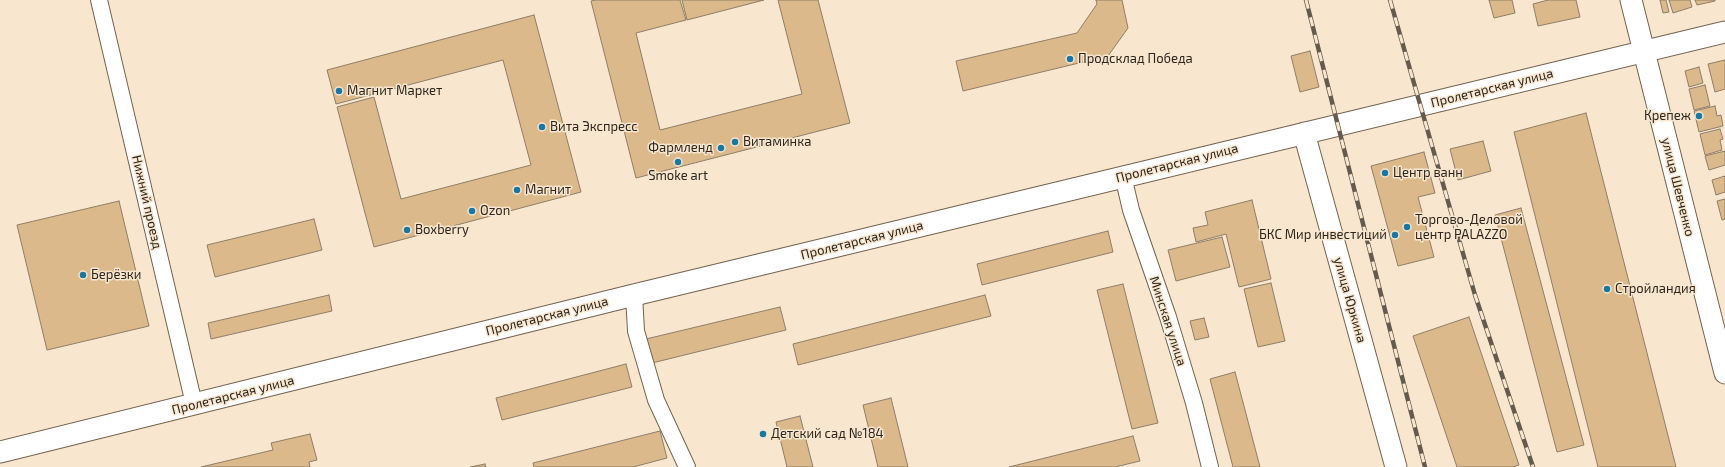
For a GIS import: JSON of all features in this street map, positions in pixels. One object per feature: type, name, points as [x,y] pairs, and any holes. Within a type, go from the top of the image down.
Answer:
[{"type":"main road","name":"улица Шевченко","points":[[1631,0],[1725,373]]},
{"type":"main road","name":"Пролетарская улица","points":[[0,452],[634,294],[1725,32]]},
{"type":"main road","name":"улица Юркина","points":[[1304,133],[1396,467]]},
{"type":"street","name":"Нижний проезд","points":[[99,0],[194,404]]},
{"type":"street","name":"Минская улица","points":[[1123,176],[1131,210],[1168,317],[1194,403],[1210,467]]},
{"type":"street","points":[[634,294],[636,331],[656,400],[687,467]]},
{"type":"building","points":[[680,0],[686,20],[636,33],[660,130],[802,94],[778,0],[818,0],[850,123],[636,178],[591,1]]},
{"type":"building","points":[[682,0],[764,0],[687,20]]},
{"type":"building","points":[[1096,0],[1122,0],[1128,28],[1108,56],[963,91],[956,61],[1077,33],[1097,4]]},
{"type":"building","points":[[1489,0],[1512,0],[1515,13],[1494,18]]},
{"type":"building","points":[[1548,0],[1576,0],[1580,17],[1538,26],[1533,4]]},
{"type":"building","points":[[1660,0],[1666,0],[1669,12],[1663,13]]},
{"type":"building","points":[[1669,0],[1690,0],[1692,7],[1673,13]]},
{"type":"building","points":[[1695,0],[1715,0],[1715,1],[1697,5]]},
{"type":"building","points":[[534,15],[581,192],[374,247],[337,107],[374,97],[401,199],[531,165],[503,60],[336,104],[327,70]]},
{"type":"building","points":[[1310,51],[1319,87],[1300,92],[1291,56]]},
{"type":"building","points":[[1725,60],[1725,89],[1715,92],[1708,64]]},
{"type":"building","points":[[1699,67],[1703,83],[1689,87],[1685,71]]},
{"type":"building","points":[[1705,85],[1710,106],[1694,110],[1689,89]]},
{"type":"building","points":[[1715,106],[1717,116],[1721,115],[1723,126],[1699,132],[1694,111]]},
{"type":"building","points":[[1586,113],[1676,467],[1598,467],[1514,132]]},
{"type":"building","points":[[1720,129],[1723,139],[1720,140],[1722,150],[1705,155],[1700,134]]},
{"type":"building","points":[[1483,141],[1491,171],[1458,180],[1450,149]]},
{"type":"building","points":[[1725,151],[1725,165],[1709,170],[1705,156]]},
{"type":"building","name":"Торгово-Деловой центр PALAZZO","points":[[1424,152],[1435,193],[1418,197],[1434,257],[1398,266],[1371,166]]},
{"type":"building","points":[[1725,176],[1725,192],[1716,195],[1712,180]]},
{"type":"building","points":[[1725,199],[1725,219],[1722,220],[1717,201]]},
{"type":"building","points":[[1252,200],[1271,279],[1239,287],[1226,234],[1196,242],[1193,228],[1208,225],[1205,212]]},
{"type":"building","name":"Берёзки","points":[[119,201],[149,326],[47,350],[17,225]]},
{"type":"building","points":[[1521,208],[1584,445],[1557,452],[1495,215]]},
{"type":"building","points":[[314,219],[322,250],[215,277],[207,245]]},
{"type":"building","points":[[1108,231],[1113,252],[982,285],[977,264]]},
{"type":"building","points":[[1222,237],[1230,267],[1176,281],[1168,250]]},
{"type":"building","points":[[1271,283],[1285,341],[1258,347],[1244,289]]},
{"type":"building","points":[[1123,284],[1158,423],[1132,429],[1097,290]]},
{"type":"building","points":[[329,295],[332,311],[211,339],[208,323]]},
{"type":"building","points":[[985,295],[991,316],[798,365],[793,344]]},
{"type":"building","points":[[780,307],[786,330],[652,363],[646,339]]},
{"type":"building","points":[[1469,317],[1519,465],[1513,467],[1457,467],[1413,336]]},
{"type":"building","points":[[1204,318],[1209,337],[1195,340],[1190,321]]},
{"type":"building","points":[[626,364],[632,387],[502,420],[496,398]]},
{"type":"building","points":[[1235,372],[1260,467],[1233,467],[1210,379]]},
{"type":"building","points":[[891,398],[908,467],[878,467],[863,405]]},
{"type":"building","points":[[800,416],[813,467],[787,467],[776,422]]},
{"type":"building","points":[[660,431],[667,458],[633,467],[534,467],[533,463]]},
{"type":"building","points":[[310,434],[317,460],[309,462],[310,467],[201,467],[273,450],[271,443]]},
{"type":"building","points":[[1133,436],[1140,461],[1115,467],[1009,467]]},
{"type":"building","points":[[485,464],[486,467],[470,467]]},
{"type":"railway","points":[[1306,0],[1425,467]]},
{"type":"railway","points":[[1390,0],[1475,295],[1533,467]]},
{"type":"place","name":"Продсклад Победа","points":[[1070,59]]},
{"type":"place","name":"Магнит Маркет","points":[[339,91]]},
{"type":"place","name":"Крепеж","points":[[1699,116]]},
{"type":"place","name":"Вита Экспресс","points":[[542,127]]},
{"type":"place","name":"Витаминка","points":[[735,142]]},
{"type":"place","name":"Фармленд","points":[[721,148]]},
{"type":"place","name":"Smoke art","points":[[678,162]]},
{"type":"place","name":"Центр ванн","points":[[1385,173]]},
{"type":"place","name":"Магнит","points":[[517,190]]},
{"type":"place","name":"Ozon","points":[[472,211]]},
{"type":"place","name":"Торгово-Деловой центр PALAZZO","points":[[1407,227]]},
{"type":"place","name":"Boxberry","points":[[407,230]]},
{"type":"place","name":"БКС Мир инвестиций","points":[[1395,235]]},
{"type":"place","name":"Берёзки","points":[[83,275]]},
{"type":"place","name":"Стройландия","points":[[1607,289]]},
{"type":"place","name":"Детский сад №184","points":[[763,434]]}]
